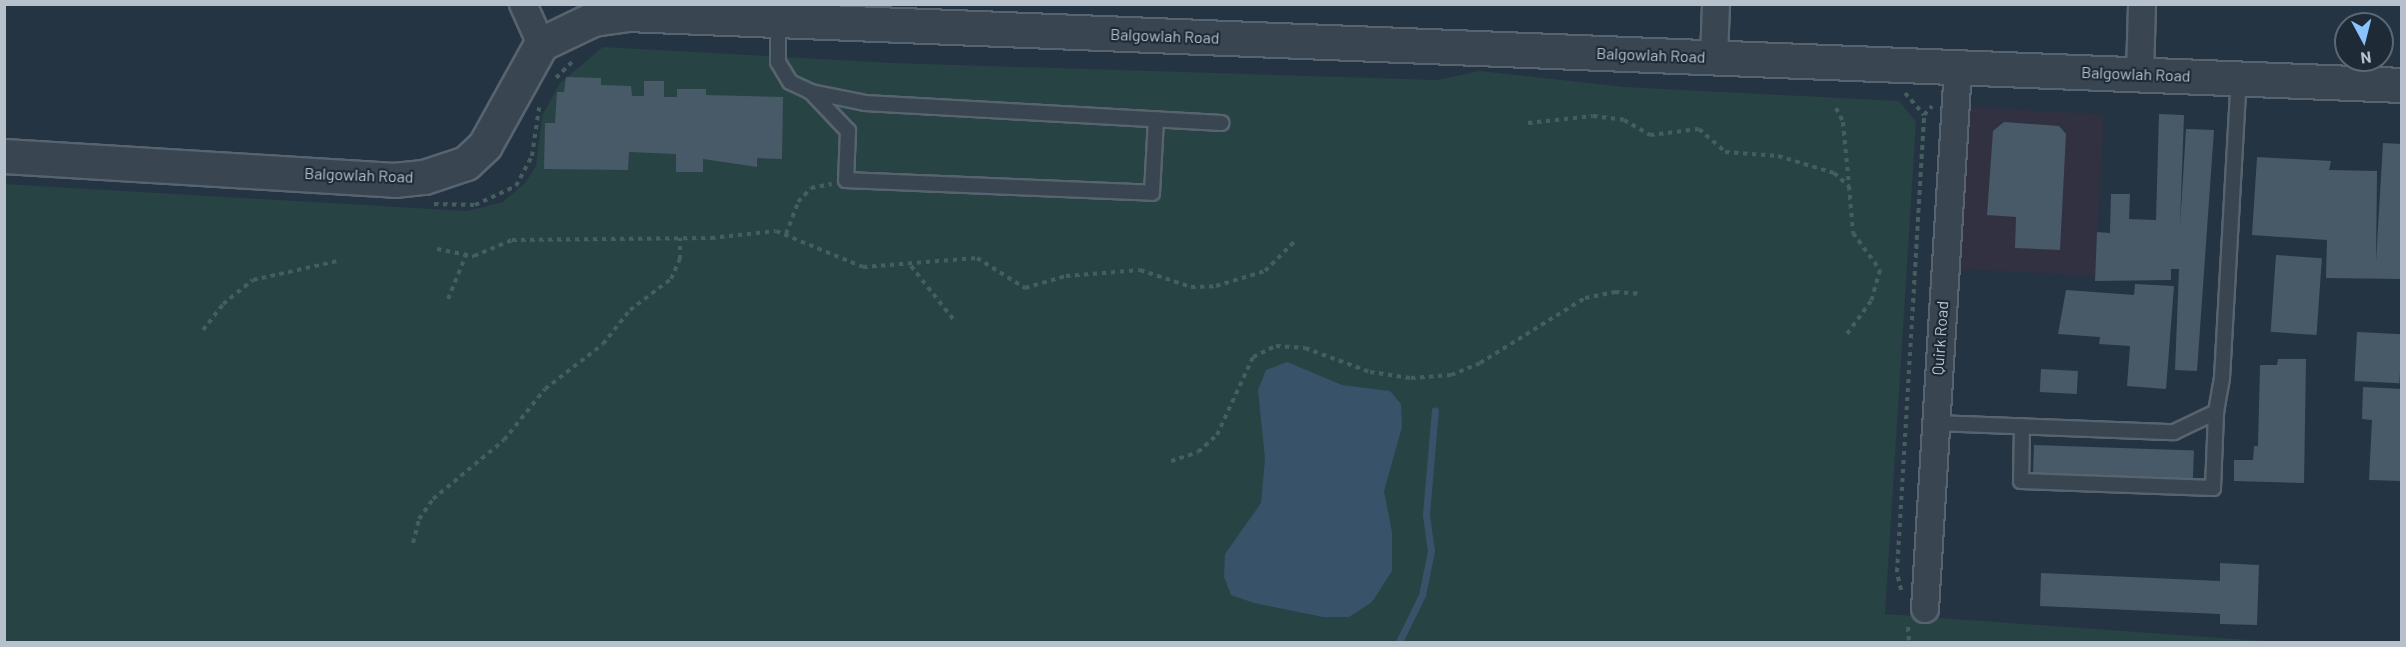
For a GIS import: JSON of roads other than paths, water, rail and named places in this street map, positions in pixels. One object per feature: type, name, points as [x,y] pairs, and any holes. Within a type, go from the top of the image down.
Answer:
[{"type":"street","points":[[523,4],[542,44]]},
{"type":"street","points":[[1714,57],[1716,4]]},
{"type":"street","points":[[2140,73],[2142,4]]},
{"type":"street","name":"Balgowlah Road","points":[[4,156],[394,180],[424,177],[466,163],[486,145],[542,44],[610,15],[2402,85]]},
{"type":"street","name":"Quirk Road","points":[[1912,612],[1935,423],[1958,68]]},
{"type":"lane","points":[[778,20],[778,62],[790,82],[811,93],[865,103],[1221,123]]},
{"type":"lane","points":[[2022,426],[2021,481],[2213,488],[2216,412],[2222,378],[2239,78]]},
{"type":"lane","points":[[811,93],[848,131],[846,180],[1152,194],[1156,119]]},
{"type":"lane","points":[[1935,423],[2174,432],[2216,412]]},
{"type":"waterway","points":[[1399,642],[1422,595],[1431,551],[1426,514],[1435,410]]}]
